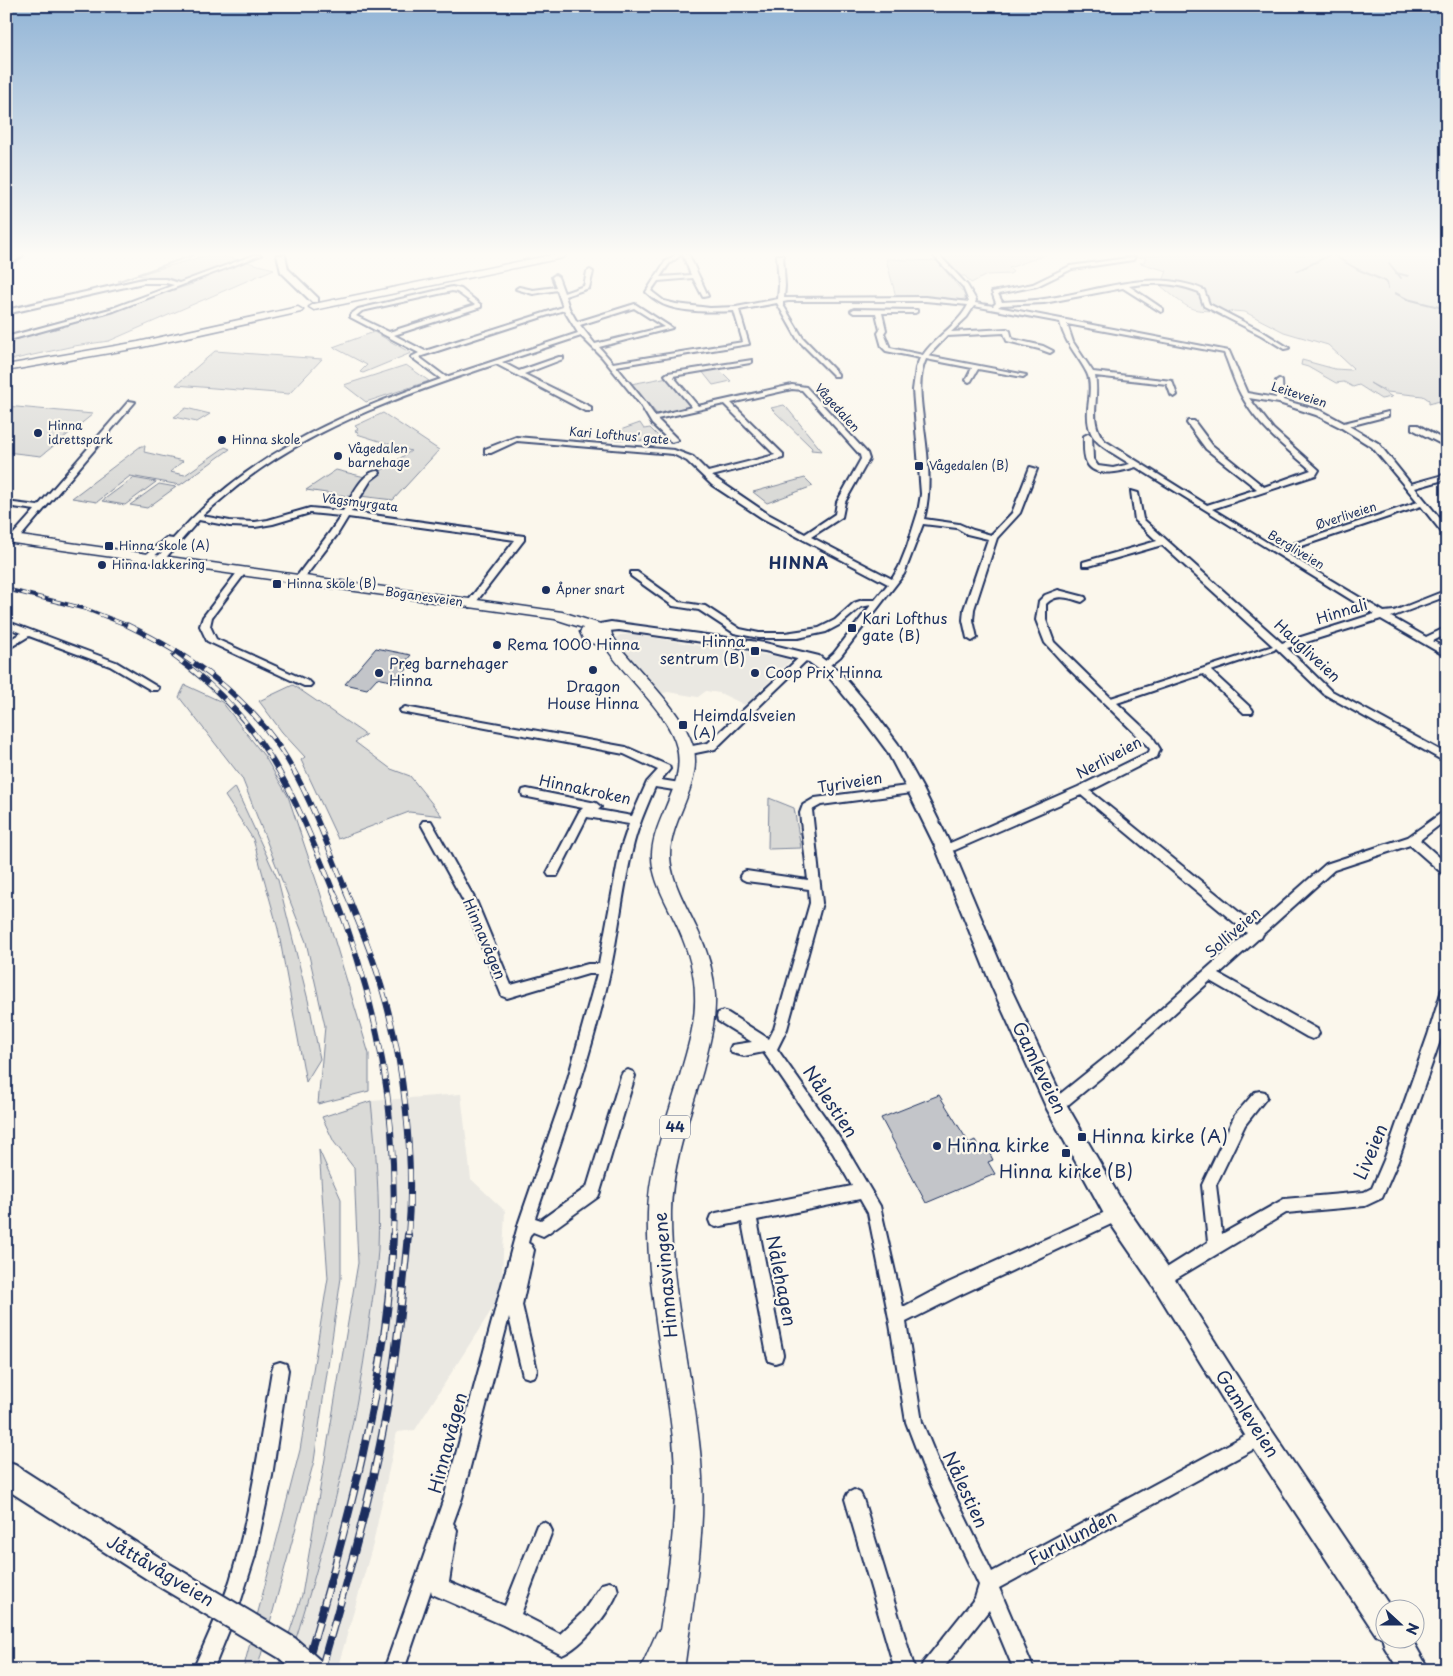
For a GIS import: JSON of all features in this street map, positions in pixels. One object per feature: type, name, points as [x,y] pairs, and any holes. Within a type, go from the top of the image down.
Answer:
[{"type":"main road","points":[[6,368],[194,333]]},
{"type":"main road","name":"Boganesveien","points":[[10,539],[549,615],[598,633]]},
{"type":"main road","name":"Hinnasvingene","points":[[598,633],[615,660],[624,666],[675,725],[686,751],[685,770],[665,830],[661,856],[667,882],[699,958],[705,994],[702,1031],[673,1133],[664,1173],[660,1206],[660,1235],[665,1290],[683,1416],[688,1467],[687,1547],[670,1670]]},
{"type":"main road","name":"Hinnasvingene","points":[[655,1670],[676,1621]]},
{"type":"street","points":[[6,339],[27,333]]},
{"type":"street","points":[[447,380],[414,357],[486,333]]},
{"type":"street","points":[[594,346],[647,333]]},
{"type":"street","points":[[610,366],[747,343],[744,333]]},
{"type":"street","points":[[797,333],[836,375]]},
{"type":"street","points":[[883,333],[885,347],[891,351],[1023,375]]},
{"type":"street","points":[[825,666],[837,655],[893,582],[907,560],[925,494],[918,393],[919,371],[924,357],[944,334],[976,333]]},
{"type":"street","points":[[1007,333],[1008,340],[1041,347],[1050,351]]},
{"type":"street","points":[[1067,333],[1070,343],[1092,374],[1170,382],[1174,395]]},
{"type":"street","points":[[1131,333],[1227,352],[1245,395],[1271,432],[1315,470],[1313,474],[1206,508]]},
{"type":"street","points":[[1261,333],[1286,348]]},
{"type":"street","points":[[390,334],[424,353]]},
{"type":"street","points":[[153,559],[237,482],[286,447],[362,410],[582,334],[654,418],[655,422],[674,440]]},
{"type":"street","points":[[519,373],[561,358]]},
{"type":"street","points":[[695,408],[668,375],[750,361]]},
{"type":"street","points":[[498,363],[588,409]]},
{"type":"street","points":[[969,380],[976,367]]},
{"type":"street","name":"Bergliveien","points":[[1092,374],[1094,397],[1090,420],[1094,433],[1102,443],[1384,617],[1428,638],[1447,654]]},
{"type":"street","points":[[1279,380],[1280,401]]},
{"type":"street","name":"Vågedalen","points":[[654,418],[792,387],[804,388],[865,457],[841,502],[839,514],[805,537]]},
{"type":"street","name":"Leiteveien","points":[[1245,395],[1302,407],[1343,425],[1375,445],[1447,533]]},
{"type":"street","points":[[707,475],[780,456],[724,401]]},
{"type":"street","points":[[10,539],[91,450],[131,402]]},
{"type":"street","points":[[1343,425],[1385,414]]},
{"type":"street","points":[[1191,423],[1209,447],[1262,490]]},
{"type":"street","points":[[1415,427],[1447,444]]},
{"type":"street","points":[[1088,436],[1090,462],[1095,467],[1118,470],[1135,465]]},
{"type":"street","name":"Kari Lofthus' gate","points":[[488,451],[516,439],[674,452],[690,459],[715,483],[746,505],[893,582]]},
{"type":"street","points":[[1088,446],[1100,447]]},
{"type":"street","points":[[972,638],[968,620],[969,610],[993,538],[998,530],[1013,518],[1029,484],[1033,469]]},
{"type":"street","points":[[298,580],[334,533],[368,478],[376,473]]},
{"type":"street","points":[[1411,487],[1447,476]]},
{"type":"street","name":"Haugliveien","points":[[1134,493],[1139,520],[1276,648],[1327,692],[1447,759]]},
{"type":"street","name":"Øverliveien","points":[[1277,552],[1424,503]]},
{"type":"street","points":[[6,504],[39,508]]},
{"type":"street","name":"Vågsmyrgata","points":[[197,517],[245,524],[263,524],[312,510],[521,538],[470,604]]},
{"type":"street","points":[[918,521],[959,526],[970,532],[993,538]]},
{"type":"street","points":[[1086,564],[1163,542]]},
{"type":"street","points":[[242,572],[208,617],[205,626],[212,641],[306,684]]},
{"type":"street","points":[[634,574],[676,604],[683,607],[702,608],[734,629],[751,634],[775,636],[808,633],[832,625],[862,602],[877,603]]},
{"type":"street","name":"Nerliveien","points":[[943,846],[951,847],[1082,790],[1153,754],[1155,749],[1148,739],[1068,663],[1050,643],[1041,620],[1042,603],[1053,594],[1063,593],[1082,599]]},
{"type":"street","points":[[1384,617],[1447,593]]},
{"type":"street","name":"Hinnali","points":[[1110,702],[1375,617],[1384,617]]},
{"type":"street","points":[[6,624],[113,664],[154,688]]},
{"type":"street","name":"Gamleveien","points":[[598,633],[631,629],[765,647],[806,656],[825,666],[869,716],[893,748],[915,789],[943,846],[1001,987],[1054,1102],[1117,1214],[1162,1279],[1257,1431],[1376,1610]]},
{"type":"street","points":[[719,642],[726,633],[734,629]]},
{"type":"street","points":[[1428,638],[1447,630]]},
{"type":"street","points":[[6,647],[28,632]]},
{"type":"street","points":[[686,751],[711,746],[806,656]]},
{"type":"street","points":[[1205,671],[1248,710]]},
{"type":"street","name":"Hinnavågen","points":[[394,1670],[453,1498],[526,1222],[572,1089],[604,969],[626,851],[636,818],[652,782],[665,769],[626,751],[405,710]]},
{"type":"street","points":[[652,782],[680,787]]},
{"type":"street","name":"Tyriveien","points":[[768,1048],[780,1029],[816,903],[805,807],[819,801],[915,789]]},
{"type":"street","points":[[1082,790],[1210,898],[1257,934]]},
{"type":"street","name":"Hinnakroken","points":[[527,793],[636,818]]},
{"type":"street","name":"Hinnakroken","points":[[553,873],[584,812],[636,818]]},
{"type":"street","name":"Solliveien","points":[[1054,1102],[1064,1099],[1121,1053],[1257,934],[1330,867],[1412,840],[1447,813]]},
{"type":"street","name":"Hinnavågen","points":[[427,824],[471,904],[507,992],[588,969],[604,969]]},
{"type":"street","points":[[1412,840],[1447,871]]},
{"type":"street","points":[[746,876],[813,885]]},
{"type":"street","points":[[1210,975],[1312,1033]]},
{"type":"street","name":"Liveien","points":[[1162,1279],[1284,1206],[1365,1199],[1377,1193],[1391,1161],[1435,1035],[1447,993]]},
{"type":"street","name":"Nålestien","points":[[723,1017],[768,1048],[838,1148],[875,1211],[875,1240],[897,1318],[914,1422],[931,1466],[988,1584],[1024,1670]]},
{"type":"street","points":[[737,1049],[768,1048]]},
{"type":"street","points":[[526,1222],[543,1228],[593,1192],[628,1076]]},
{"type":"street","points":[[1216,1245],[1209,1185],[1240,1120],[1260,1098]]},
{"type":"street","points":[[716,1220],[864,1191]]},
{"type":"street","name":"Nålehagen","points":[[748,1214],[775,1355]]},
{"type":"street","points":[[897,1318],[954,1289],[1117,1214]]},
{"type":"street","points":[[526,1222],[529,1237],[514,1305],[530,1370]]},
{"type":"street","points":[[203,1670],[222,1627],[239,1580],[250,1533],[280,1370]]},
{"type":"street","name":"Furulunden","points":[[988,1584],[1250,1442]]},
{"type":"street","name":"Jåttåvågveien","points":[[6,1474],[159,1572],[287,1648],[312,1670]]},
{"type":"street","points":[[453,1498],[439,1587],[510,1618],[562,1645],[589,1620],[609,1591]]},
{"type":"street","points":[[854,1499],[905,1670]]},
{"type":"street","points":[[510,1618],[543,1532]]},
{"type":"street","points":[[930,1670],[983,1603],[988,1584]]},
{"type":"street","points":[[1401,1648],[1415,1670]]},
{"type":"shaded area","points":[[37,333],[127,333],[109,341],[74,346],[6,361],[6,354],[15,340]]},
{"type":"shaded area","points":[[371,333],[376,333],[411,353],[363,373],[360,372],[367,365],[333,347]]},
{"type":"shaded area","points":[[1288,333],[1447,333],[1447,399],[1429,404],[1429,400],[1423,396],[1387,392],[1370,383],[1392,397],[1381,399],[1359,385],[1353,387],[1344,382],[1336,383],[1301,365],[1302,360],[1335,369],[1351,370],[1353,368],[1328,345]]},
{"type":"shaded area","points":[[215,351],[322,359],[289,394],[176,385]]},
{"type":"shaded area","points":[[406,365],[429,381],[366,402],[344,385]]},
{"type":"shaded area","points":[[717,367],[731,381],[713,385],[701,370]]},
{"type":"shaded area","points":[[668,377],[689,404],[687,408],[657,414],[631,384]]},
{"type":"shaded area","points":[[784,405],[822,451],[811,450],[812,448],[771,408]]},
{"type":"shaded area","name":"Hinna idrettspark","points":[[6,406],[93,414],[41,456],[6,452]]},
{"type":"shaded area","points":[[186,408],[210,414],[197,422],[174,417]]},
{"type":"shaded area","points":[[383,413],[439,450],[393,500],[360,496],[373,476],[411,451],[357,434],[358,432],[355,431],[358,429],[355,426]]},
{"type":"shaded area","points":[[640,423],[644,429],[650,428],[664,442],[598,438]]},
{"type":"shaded area","points":[[141,446],[145,446],[144,452],[183,461],[170,472],[185,475],[225,447],[230,449],[180,485],[130,476],[97,502],[72,498]]},
{"type":"shaded area","points":[[336,470],[365,477],[354,497],[306,490]]},
{"type":"shaded area","points":[[133,478],[156,482],[125,505],[102,501]]},
{"type":"shaded area","points":[[805,478],[813,486],[767,503],[753,492]]},
{"type":"shaded area","points":[[159,484],[176,487],[147,508],[130,505]]},
{"type":"shaded area","points":[[633,634],[785,658],[790,661],[745,705],[720,693],[706,691],[698,697],[668,692],[660,694],[614,640],[620,635]]},
{"type":"shaded area","points":[[185,685],[222,702],[265,757],[288,796],[320,892],[369,1054],[369,1091],[318,1104],[325,1026],[306,942],[242,778],[179,697]]},
{"type":"shaded area","points":[[293,685],[366,735],[355,742],[391,769],[410,776],[442,816],[409,812],[338,839],[301,760],[305,757],[282,732],[259,701]]},
{"type":"shaded area","points":[[235,787],[278,880],[310,1008],[320,1059],[306,1082],[278,929],[253,839],[225,796]]},
{"type":"shaded area","points":[[769,798],[794,808],[801,848],[768,849]]},
{"type":"shaded area","points":[[461,1094],[471,1179],[505,1211],[501,1295],[415,1430],[397,1432],[373,1544],[337,1670],[286,1670],[328,1530],[352,1427],[367,1344],[378,1250],[378,1175],[371,1101]]},
{"type":"shaded area","points":[[371,1101],[377,1175],[378,1249],[364,1362],[347,1451],[313,1583],[286,1670],[277,1670],[302,1595],[358,1263],[354,1168],[334,1142],[322,1117]]},
{"type":"shaded area","points":[[319,1150],[341,1199],[341,1278],[314,1461],[257,1670],[243,1670],[300,1450],[328,1278]]},
{"type":"building","name":"Preg barnehager Hinna","points":[[376,648],[411,655],[401,667],[408,668],[396,682],[377,678],[367,689],[345,684]]},
{"type":"building","name":"Hinna kirke","points":[[939,1095],[969,1143],[975,1140],[982,1152],[988,1150],[993,1160],[988,1162],[995,1174],[926,1203],[881,1118]]},
{"type":"railway","points":[[6,589],[86,609],[129,626]]},
{"type":"railway","points":[[129,626],[172,649],[213,677],[232,693],[267,730],[282,751],[301,785],[318,820],[347,893]]},
{"type":"railway","points":[[174,656],[206,681],[232,707],[254,733],[273,761],[305,823],[334,893]]},
{"type":"railway","points":[[334,892],[363,977],[382,1061],[392,1147],[394,1191],[393,1236]]},
{"type":"railway","points":[[346,892],[377,973],[396,1045],[409,1142],[410,1206],[408,1236]]},
{"type":"railway","points":[[305,1670],[350,1509],[374,1401],[383,1346],[393,1235]]},
{"type":"railway","points":[[321,1670],[348,1577],[379,1451],[396,1351],[408,1235]]},
{"type":"place","name":"Hinna idrettspark","points":[[38,433]]},
{"type":"place","name":"Hinna skole","points":[[222,440]]},
{"type":"place","name":"Vågedalen barnehage","points":[[338,456]]},
{"type":"place","name":"Vågedalen (B)","points":[[919,466]]},
{"type":"place","name":"Hinna skole (A)","points":[[109,546]]},
{"type":"place","name":"Hinna lakkering","points":[[102,565]]},
{"type":"place","name":"Hinna skole (B)","points":[[277,584]]},
{"type":"place","name":"Åpner snart","points":[[546,590]]},
{"type":"place","name":"Kari Lofthus gate (B)","points":[[852,628]]},
{"type":"place","name":"Rema 1000 Hinna","points":[[497,645]]},
{"type":"place","name":"Hinna sentrum (B)","points":[[755,651]]},
{"type":"place","name":"Dragon House Hinna","points":[[593,670]]},
{"type":"place","name":"Preg barnehager Hinna","points":[[379,673]]},
{"type":"place","name":"Coop Prix Hinna","points":[[755,673]]},
{"type":"place","name":"Heimdalsveien (A)","points":[[683,725]]},
{"type":"place","name":"Hinna kirke (A)","points":[[1082,1137]]},
{"type":"place","name":"Hinna kirke","points":[[937,1146]]},
{"type":"place","name":"Hinna kirke (B)","points":[[1066,1153]]},
{"type":"district","name":"HINNA","points":[[799,563]]}]
